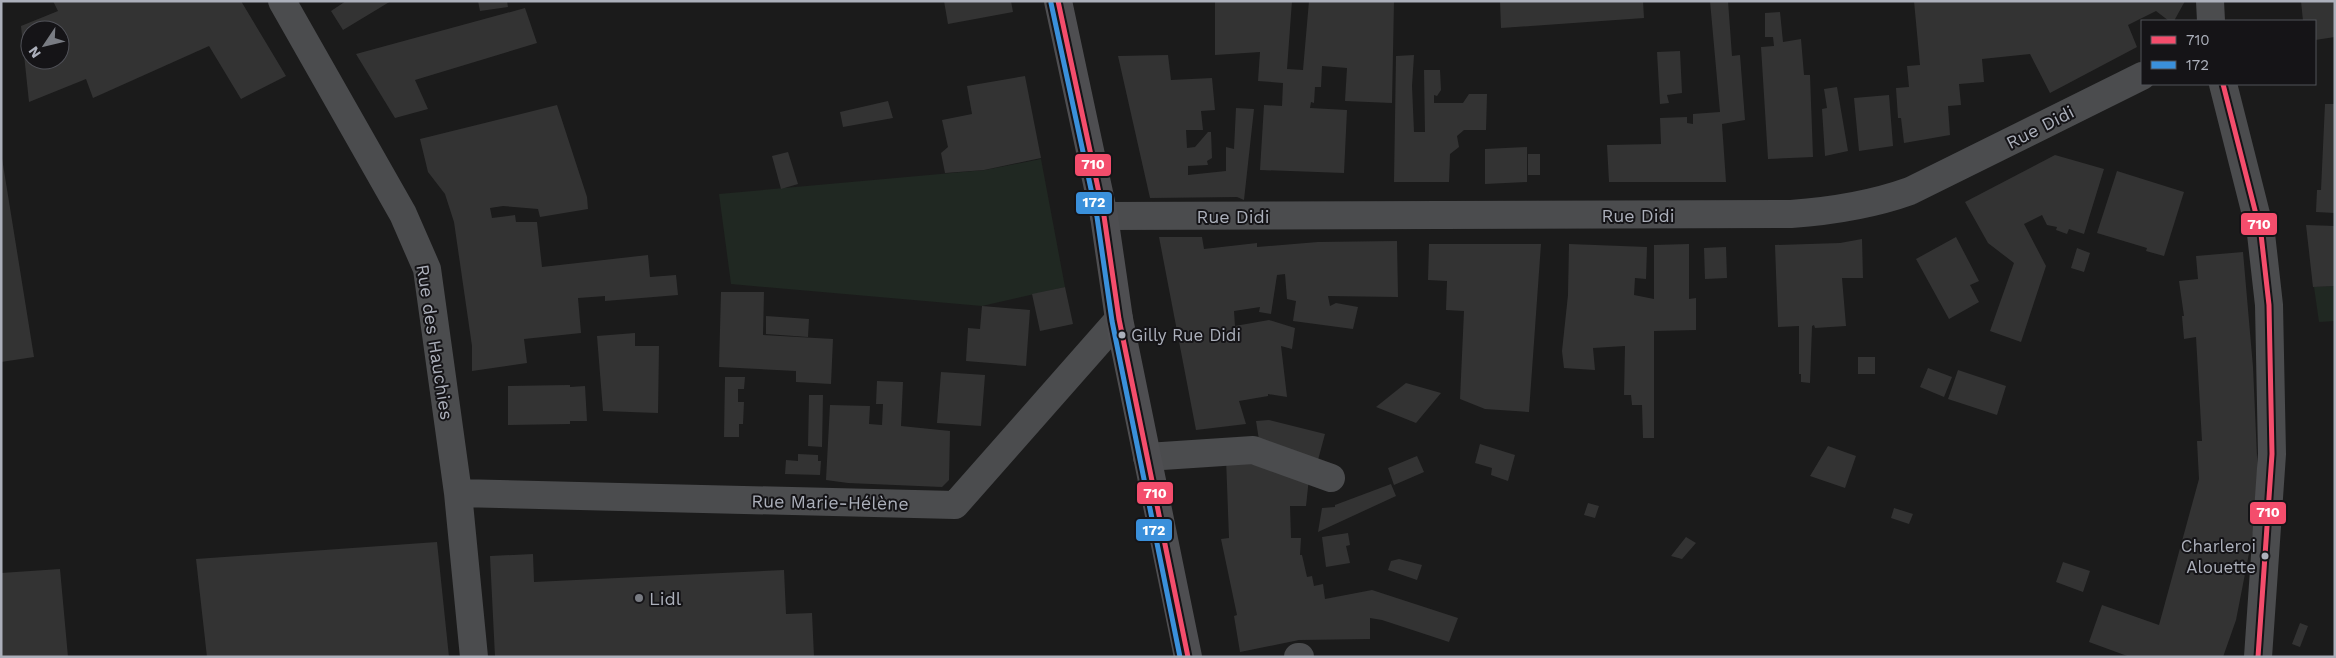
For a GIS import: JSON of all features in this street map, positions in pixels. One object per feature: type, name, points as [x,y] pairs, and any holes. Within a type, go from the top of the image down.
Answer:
[{"type":"main road","points":[[1058,1],[1104,216],[1119,319],[1188,657]]},
{"type":"street","name":"Rue des Hauchies","points":[[282,1],[402,214],[427,269],[458,493],[474,657]]},
{"type":"street","points":[[2210,1],[2211,20]]},
{"type":"street","name":"Rue Didi","points":[[1104,216],[1791,214],[1835,211],[1870,204],[1910,191],[2141,76]]},
{"type":"street","points":[[2223,85],[2261,234],[2269,305],[2272,454],[2258,657]]},
{"type":"street","name":"Rue Marie-Hélène","points":[[458,493],[955,505],[1119,319]]},
{"type":"street","points":[[1147,457],[1253,450],[1331,478]]},
{"type":"shaded area","points":[[1041,159],[1065,287],[982,306],[731,284],[719,194],[985,170]]},
{"type":"shaded area","points":[[2335,286],[2335,321],[2319,322],[2314,287]]},
{"type":"building","points":[[53,1],[241,1],[286,76],[241,99],[209,46],[93,98],[86,79],[29,102],[26,70],[70,70],[70,20],[36,20],[58,11]]},
{"type":"building","points":[[346,1],[391,1],[343,30],[331,11]]},
{"type":"building","points":[[478,1],[507,1],[508,7],[480,11]]},
{"type":"building","points":[[944,1],[1011,1],[1013,12],[948,24]]},
{"type":"building","points":[[1215,1],[1292,1],[1287,69],[1303,70],[1309,1],[1394,1],[1392,103],[1345,101],[1347,68],[1322,66],[1321,87],[1315,87],[1314,103],[1311,102],[1310,108],[1347,110],[1344,173],[1260,170],[1264,105],[1282,106],[1283,83],[1258,81],[1260,52],[1215,55]]},
{"type":"building","points":[[1500,1],[1643,1],[1644,18],[1501,28]]},
{"type":"building","points":[[1710,1],[1728,1],[1732,56],[1740,55],[1745,120],[1722,124],[1726,182],[1609,182],[1607,145],[1661,144],[1660,118],[1687,117],[1687,123],[1693,124],[1693,114],[1720,112]]},
{"type":"building","points":[[1914,1],[2185,1],[2175,20],[2168,20],[2156,11],[2128,25],[2137,47],[2050,93],[2030,54],[1982,59],[1984,82],[1959,84],[1961,105],[1948,106],[1950,135],[1904,143],[1901,118],[1898,118],[1896,88],[1909,87],[1907,66],[1920,65]]},
{"type":"building","points":[[2301,1],[2335,1],[2335,37],[2316,40],[2316,20],[2303,20]]},
{"type":"building","points":[[525,8],[537,43],[415,80],[428,109],[395,118],[356,54]]},
{"type":"building","points":[[1780,12],[1783,42],[1801,39],[1804,75],[1810,75],[1813,157],[1768,159],[1761,47],[1774,46],[1773,37],[1765,37],[1765,13]]},
{"type":"building","points":[[1680,51],[1682,93],[1667,95],[1669,103],[1660,104],[1657,52]]},
{"type":"building","points":[[1168,55],[1171,80],[1212,78],[1215,110],[1201,111],[1203,130],[1186,130],[1187,148],[1195,147],[1208,132],[1211,132],[1212,158],[1207,161],[1208,165],[1188,166],[1188,175],[1226,171],[1226,147],[1234,149],[1236,108],[1254,109],[1244,200],[1237,197],[1150,198],[1118,56]]},
{"type":"building","points":[[1414,55],[1412,86],[1414,132],[1425,132],[1424,70],[1440,70],[1441,90],[1437,96],[1434,95],[1434,103],[1463,103],[1469,94],[1487,94],[1486,130],[1464,130],[1457,136],[1459,147],[1450,154],[1449,182],[1394,182],[1396,56]]},
{"type":"building","points":[[1025,76],[1041,158],[984,170],[945,173],[941,153],[948,147],[942,120],[972,114],[967,86]]},
{"type":"building","points":[[1837,87],[1848,151],[1825,156],[1822,109],[1827,108],[1824,89]]},
{"type":"building","points":[[1889,95],[1893,146],[1859,151],[1854,98]]},
{"type":"building","points":[[888,101],[893,118],[843,127],[840,112]]},
{"type":"building","points":[[2325,104],[2335,104],[2335,213],[2316,212],[2317,190],[2321,190]]},
{"type":"building","points":[[557,105],[587,197],[588,209],[540,217],[538,209],[503,206],[490,208],[492,218],[515,215],[516,222],[537,222],[542,267],[648,255],[650,277],[676,275],[678,295],[605,301],[605,296],[578,298],[581,333],[524,339],[527,363],[472,371],[472,346],[454,222],[445,194],[428,172],[420,139]]},
{"type":"building","points":[[1527,147],[1527,182],[1485,184],[1485,149]]},
{"type":"building","points":[[1,152],[34,357],[1,362]]},
{"type":"building","points":[[788,152],[798,184],[781,189],[772,156]]},
{"type":"building","points":[[1528,154],[1540,154],[1540,175],[1528,175]]},
{"type":"building","points":[[2055,155],[2104,169],[2084,234],[2069,229],[2067,234],[2056,230],[2057,227],[2047,225],[2042,215],[2024,224],[2046,266],[2021,342],[1990,331],[2014,263],[1988,243],[1965,202]]},
{"type":"building","points":[[2117,171],[2184,192],[2164,256],[2146,251],[2147,248],[2097,233]]},
{"type":"building","points":[[2306,225],[2335,226],[2335,286],[2313,287]]},
{"type":"building","points":[[1159,237],[1202,237],[1204,249],[1257,243],[1257,247],[1318,242],[1397,241],[1398,297],[1328,296],[1330,306],[1336,303],[1358,307],[1353,329],[1293,321],[1296,301],[1287,299],[1285,274],[1277,275],[1271,314],[1259,312],[1260,307],[1234,311],[1235,326],[1269,320],[1295,328],[1292,349],[1281,346],[1287,397],[1268,394],[1268,396],[1239,401],[1246,424],[1196,430]]},
{"type":"building","points":[[1956,237],[1979,281],[1970,285],[1979,302],[1949,319],[1916,259]]},
{"type":"building","points":[[1862,239],[1863,278],[1842,278],[1846,326],[1815,328],[1814,325],[1812,326],[1810,383],[1801,382],[1801,374],[1799,374],[1799,326],[1778,327],[1775,245],[1840,243]]},
{"type":"building","points":[[1429,244],[1541,244],[1529,412],[1485,409],[1460,399],[1464,311],[1446,310],[1447,281],[1428,280]]},
{"type":"building","points":[[1569,244],[1647,247],[1646,279],[1635,278],[1634,295],[1654,299],[1654,245],[1689,244],[1689,299],[1696,298],[1696,330],[1654,331],[1654,438],[1643,438],[1642,405],[1632,405],[1631,395],[1624,395],[1625,346],[1593,348],[1595,370],[1564,368],[1562,351],[1568,295]]},
{"type":"building","points":[[1726,247],[1727,278],[1705,279],[1704,248]]},
{"type":"building","points":[[2077,248],[2090,253],[2084,272],[2071,268]]},
{"type":"building","points":[[2243,252],[2253,367],[2259,502],[2236,620],[2223,657],[2130,657],[2089,642],[2102,605],[2159,625],[2199,479],[2197,441],[2202,441],[2196,337],[2184,339],[2182,316],[2184,316],[2179,281],[2198,279],[2196,256]]},
{"type":"building","points":[[1065,287],[1073,324],[1040,331],[1032,294]]},
{"type":"building","points":[[721,292],[764,292],[763,335],[833,339],[831,384],[796,382],[796,371],[719,367]]},
{"type":"building","points":[[982,306],[1030,310],[1026,366],[966,361],[968,328],[980,329]]},
{"type":"building","points":[[766,316],[809,319],[808,337],[766,334]]},
{"type":"building","points":[[635,333],[635,346],[659,346],[658,413],[603,411],[597,336]]},
{"type":"building","points":[[1858,357],[1875,357],[1875,374],[1858,374]]},
{"type":"building","points":[[1928,368],[1952,377],[1944,397],[1920,387]]},
{"type":"building","points":[[1958,370],[2006,386],[1997,415],[1948,399]]},
{"type":"building","points":[[941,372],[985,375],[981,426],[937,423]]},
{"type":"building","points":[[725,377],[745,377],[744,389],[738,389],[738,402],[744,402],[743,424],[739,424],[739,437],[724,437]]},
{"type":"building","points":[[877,381],[903,382],[901,426],[950,431],[949,480],[942,487],[848,483],[826,480],[830,405],[870,406],[869,424],[882,425],[883,404],[876,404]]},
{"type":"building","points":[[1406,383],[1441,393],[1416,423],[1376,407]]},
{"type":"building","points":[[570,385],[570,387],[585,386],[587,421],[570,421],[570,424],[508,425],[508,386]]},
{"type":"building","points":[[809,395],[823,395],[822,447],[808,446]]},
{"type":"building","points":[[1269,420],[1325,434],[1318,460],[1259,440],[1256,421]]},
{"type":"building","points":[[1480,444],[1515,455],[1508,481],[1491,475],[1492,468],[1475,463]]},
{"type":"building","points":[[1828,446],[1856,456],[1845,488],[1810,476]]},
{"type":"building","points":[[798,454],[818,455],[818,461],[821,461],[820,475],[785,474],[786,460],[798,461]]},
{"type":"building","points":[[1417,456],[1424,472],[1394,485],[1388,468]]},
{"type":"building","points":[[1226,458],[1309,478],[1306,506],[1290,506],[1291,538],[1301,538],[1300,555],[1302,555],[1307,577],[1312,576],[1314,586],[1323,584],[1325,599],[1372,590],[1458,618],[1449,642],[1382,620],[1370,618],[1370,639],[1299,640],[1240,652],[1234,616],[1237,615],[1221,539],[1229,538]]},
{"type":"building","points":[[1391,484],[1396,496],[1318,532],[1322,508],[1335,507],[1335,505]]},
{"type":"building","points":[[1588,503],[1599,506],[1595,518],[1584,515]]},
{"type":"building","points":[[1894,508],[1913,514],[1909,524],[1891,518]]},
{"type":"building","points":[[1348,533],[1350,545],[1346,546],[1350,563],[1326,567],[1322,537]]},
{"type":"building","points":[[1686,537],[1696,543],[1682,559],[1671,556]]},
{"type":"building","points":[[437,542],[449,657],[207,657],[196,559]]},
{"type":"building","name":"Lidl","points":[[533,554],[534,582],[784,570],[786,614],[812,613],[814,657],[495,657],[490,556]]},
{"type":"building","points":[[1399,559],[1422,565],[1417,580],[1388,570],[1391,561]]},
{"type":"building","points":[[2063,562],[2090,571],[2083,592],[2056,582]]},
{"type":"building","points":[[60,569],[68,657],[1,657],[1,573]]},
{"type":"building","points":[[2300,623],[2308,626],[2300,647],[2292,644]]},
{"type":"transit line","name":"710","points":[[1058,1],[1104,216],[1119,319],[1188,657]]},
{"type":"transit line","name":"172","points":[[1051,3],[1097,217],[1112,321],[1180,657]]},
{"type":"transit line","name":"710","points":[[2223,85],[2261,234],[2269,305],[2272,454],[2258,657]]},
{"type":"place","name":"Gilly Rue Didi","points":[[1122,335]]},
{"type":"place","name":"Charleroi Alouette","points":[[2265,556]]},
{"type":"place","name":"Lidl","points":[[639,598]]}]
